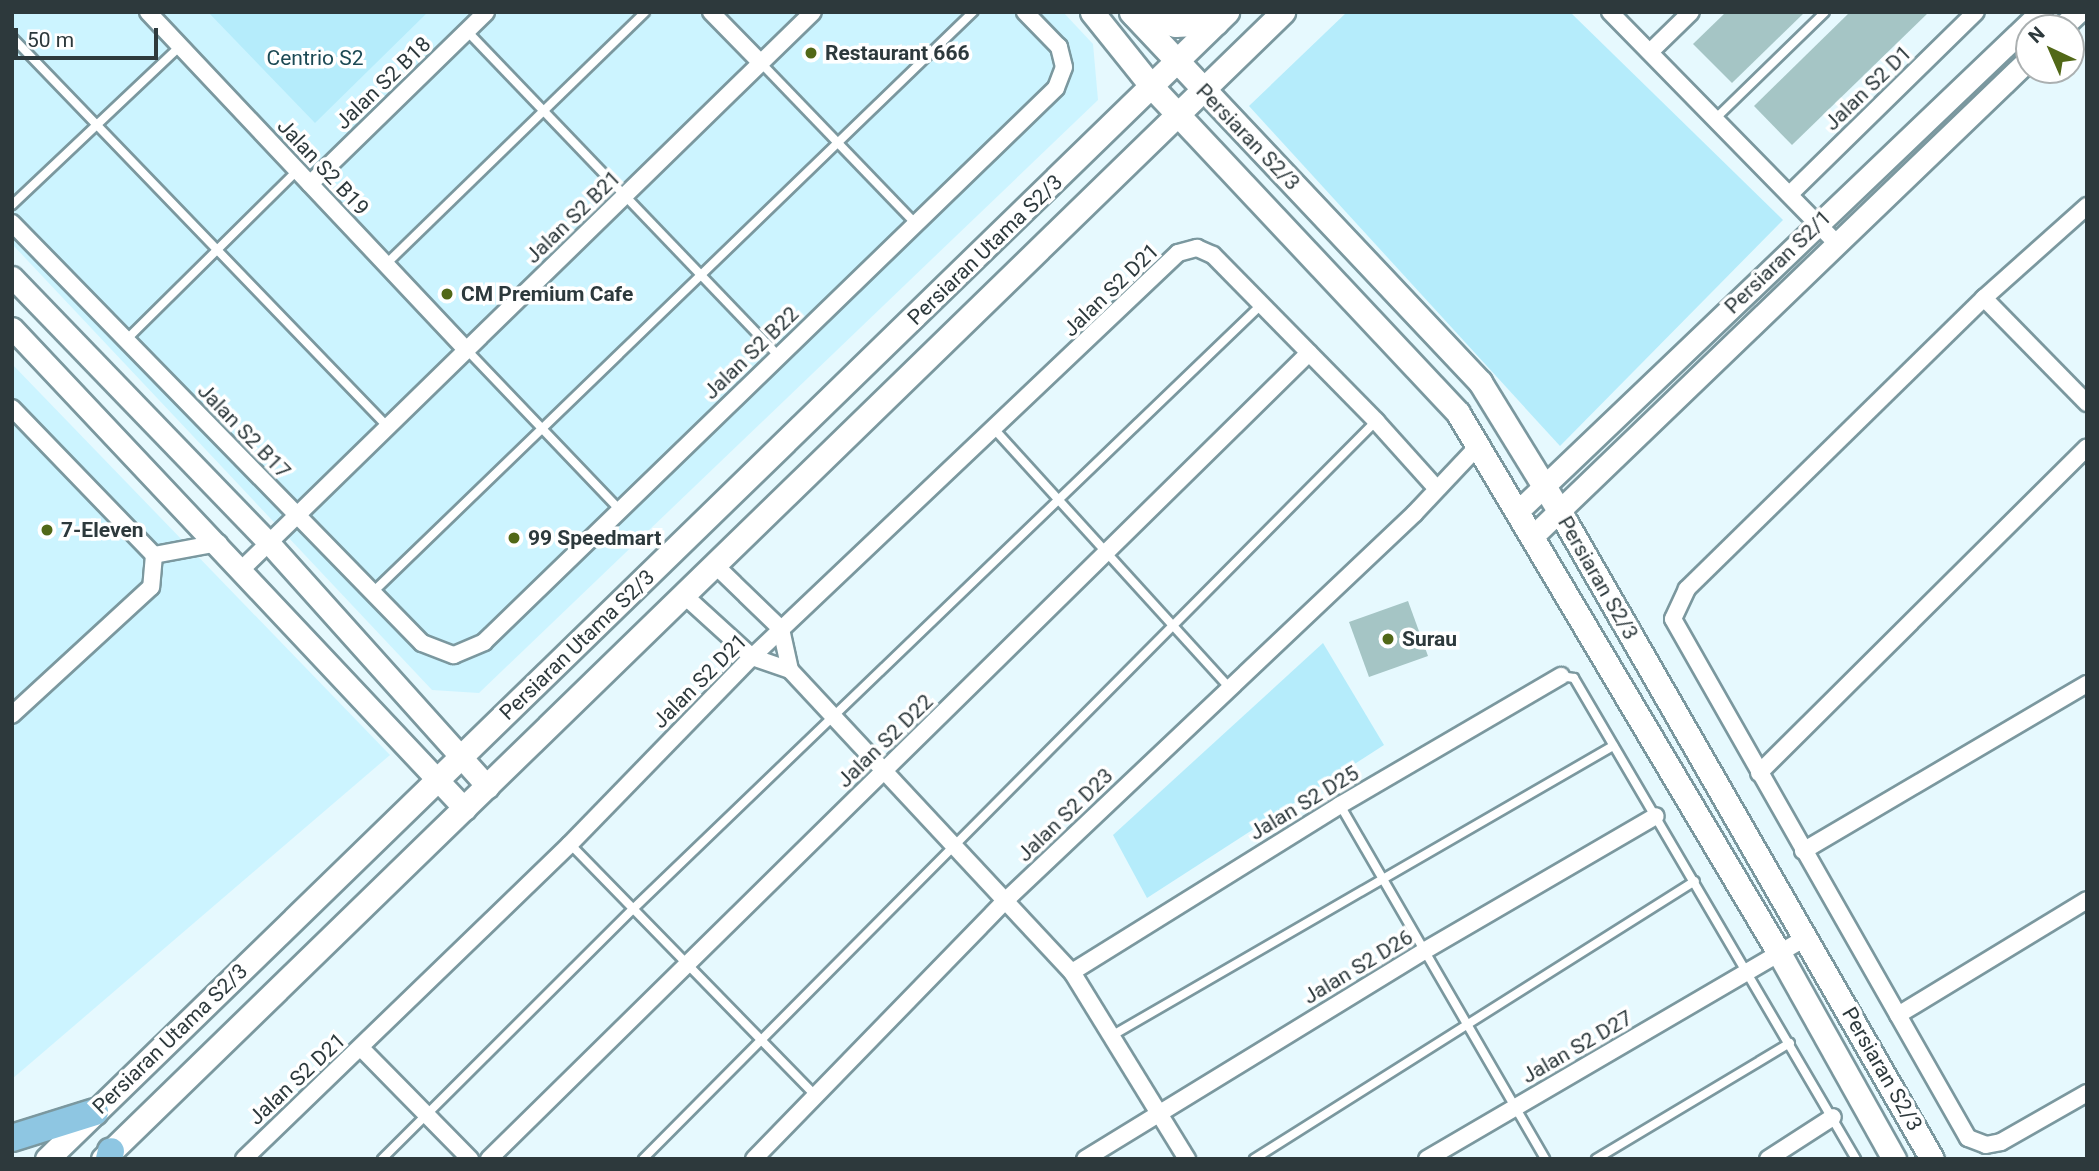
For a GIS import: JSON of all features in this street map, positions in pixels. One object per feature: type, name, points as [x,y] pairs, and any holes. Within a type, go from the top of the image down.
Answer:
[{"type":"main road","points":[[1092,12],[1152,87],[1397,343],[1480,444],[1517,512],[1779,953],[1894,1159]]},
{"type":"main road","name":"Persiaran Utama S2/3","points":[[108,1156],[686,597],[1283,12]]},
{"type":"main road","points":[[1132,14],[1175,25],[1222,18]]},
{"type":"main road","name":"Persiaran S2/3","points":[[1132,14],[1176,63],[1456,351],[1480,382],[1560,512],[1807,937],[1932,1159]]},
{"type":"main road","name":"Persiaran Utama S2/3","points":[[47,1159],[1222,18]]},
{"type":"main road","points":[[1121,51],[1129,89],[1121,118]]},
{"type":"main road","points":[[12,1138],[95,1112]]},
{"type":"street","name":"Jalan S2 B19","points":[[148,12],[467,350]]},
{"type":"street","name":"Jalan S2 B18","points":[[310,184],[486,12]]},
{"type":"street","points":[[711,12],[761,63]]},
{"type":"street","name":"Jalan S2 B21","points":[[243,568],[813,12]]},
{"type":"street","name":"Jalan S2 B22","points":[[454,655],[484,642],[1056,88],[1064,67],[1059,47],[1025,12]]},
{"type":"street","points":[[1610,12],[1837,244]]},
{"type":"street","points":[[1650,52],[1691,12]]},
{"type":"street","name":"Jalan S2 D1","points":[[1790,194],[1976,12]]},
{"type":"street","name":"Persiaran S2/1","points":[[1517,512],[2041,12]]},
{"type":"street","name":"Persiaran S2/1","points":[[1532,537],[2015,72]]},
{"type":"street","points":[[2087,206],[1984,298],[1687,589],[1673,619],[1968,1138],[1986,1145],[2001,1142],[2087,1093]]},
{"type":"street","name":"Jalan S2 B17","points":[[12,223],[422,643],[454,655]]},
{"type":"street","name":"Jalan S2 D21","points":[[244,1159],[570,844],[752,657],[995,430],[1178,253],[1197,248],[1213,256],[1263,303]]},
{"type":"street","points":[[12,276],[269,543],[488,787]]},
{"type":"street","points":[[1984,298],[2087,403]]},
{"type":"street","points":[[1263,303],[1437,489]]},
{"type":"street","points":[[12,328],[243,568],[465,809]]},
{"type":"street","name":"Jalan S2 D22","points":[[489,1159],[1309,353]]},
{"type":"street","points":[[12,408],[154,555],[151,587],[12,715]]},
{"type":"street","name":"Jalan S2 D23","points":[[754,1159],[1005,901],[1415,513],[1480,444]]},
{"type":"street","points":[[1759,773],[2087,447]]},
{"type":"street","points":[[154,555],[219,543]]},
{"type":"street","points":[[716,566],[781,629],[790,670]]},
{"type":"street","points":[[686,597],[752,657],[790,670],[1072,972],[1187,1159]]},
{"type":"street","name":"Jalan S2 D25","points":[[1072,972],[1340,804],[1562,676]]},
{"type":"street","points":[[1803,851],[2087,684]]},
{"type":"street","name":"Jalan S2 D26","points":[[1084,1159],[1424,951],[1656,816]]},
{"type":"street","points":[[1898,1015],[2087,900]]},
{"type":"street","name":"Jalan S2 D27","points":[[1427,1159],[1807,937]]},
{"type":"street","points":[[361,1048],[470,1159]]},
{"type":"street","points":[[1768,1159],[1833,1118]]},
{"type":"lane","points":[[386,264],[645,12]]},
{"type":"lane","points":[[373,592],[973,12]]},
{"type":"lane","points":[[1715,119],[1825,12]]},
{"type":"lane","points":[[467,31],[778,355]]},
{"type":"lane","points":[[12,37],[98,123],[388,427]]},
{"type":"lane","points":[[12,205],[180,46]]},
{"type":"lane","points":[[761,63],[916,224]]},
{"type":"lane","points":[[126,340],[298,170]]},
{"type":"lane","points":[[382,1159],[633,909],[1263,303]]},
{"type":"lane","points":[[467,350],[621,511]]},
{"type":"lane","points":[[643,1159],[1376,421]]},
{"type":"lane","points":[[995,430],[1229,687]]},
{"type":"lane","points":[[1562,676],[1574,678],[1749,970],[1856,1159]]},
{"type":"lane","points":[[1113,1035],[1381,876],[1613,746]]},
{"type":"lane","points":[[1340,804],[1545,1159]]},
{"type":"lane","points":[[570,844],[817,1097]]},
{"type":"lane","points":[[1254,1159],[1695,881]]},
{"type":"lane","points":[[1596,1159],[1790,1043]]},
{"type":"shaded area","points":[[12,12],[1063,12],[1093,44],[1098,100],[479,693],[432,690],[12,244]]},
{"type":"shaded area","points":[[12,364],[390,755],[12,1079]]},
{"type":"green space","name":"Centrio S2","points":[[208,12],[428,12],[315,123]]},
{"type":"green space","points":[[1347,12],[1570,12],[1783,220],[1560,446],[1249,106]]},
{"type":"green space","points":[[1323,643],[1384,745],[1147,898],[1113,835]]},
{"type":"building","points":[[1726,12],[1805,12],[1732,83],[1693,44]]},
{"type":"building","points":[[1850,12],[1929,12],[1792,145],[1754,106]]},
{"type":"building","name":"Surau","points":[[1408,601],[1428,656],[1369,677],[1349,622]]},
{"type":"place","name":"Restaurant 666","points":[[811,53]]},
{"type":"place","name":"CM Premium Cafe","points":[[447,294]]},
{"type":"place","name":"7-Eleven","points":[[47,530]]},
{"type":"place","name":"99 Speedmart","points":[[514,538]]},
{"type":"place","name":"Surau","points":[[1388,639]]}]
